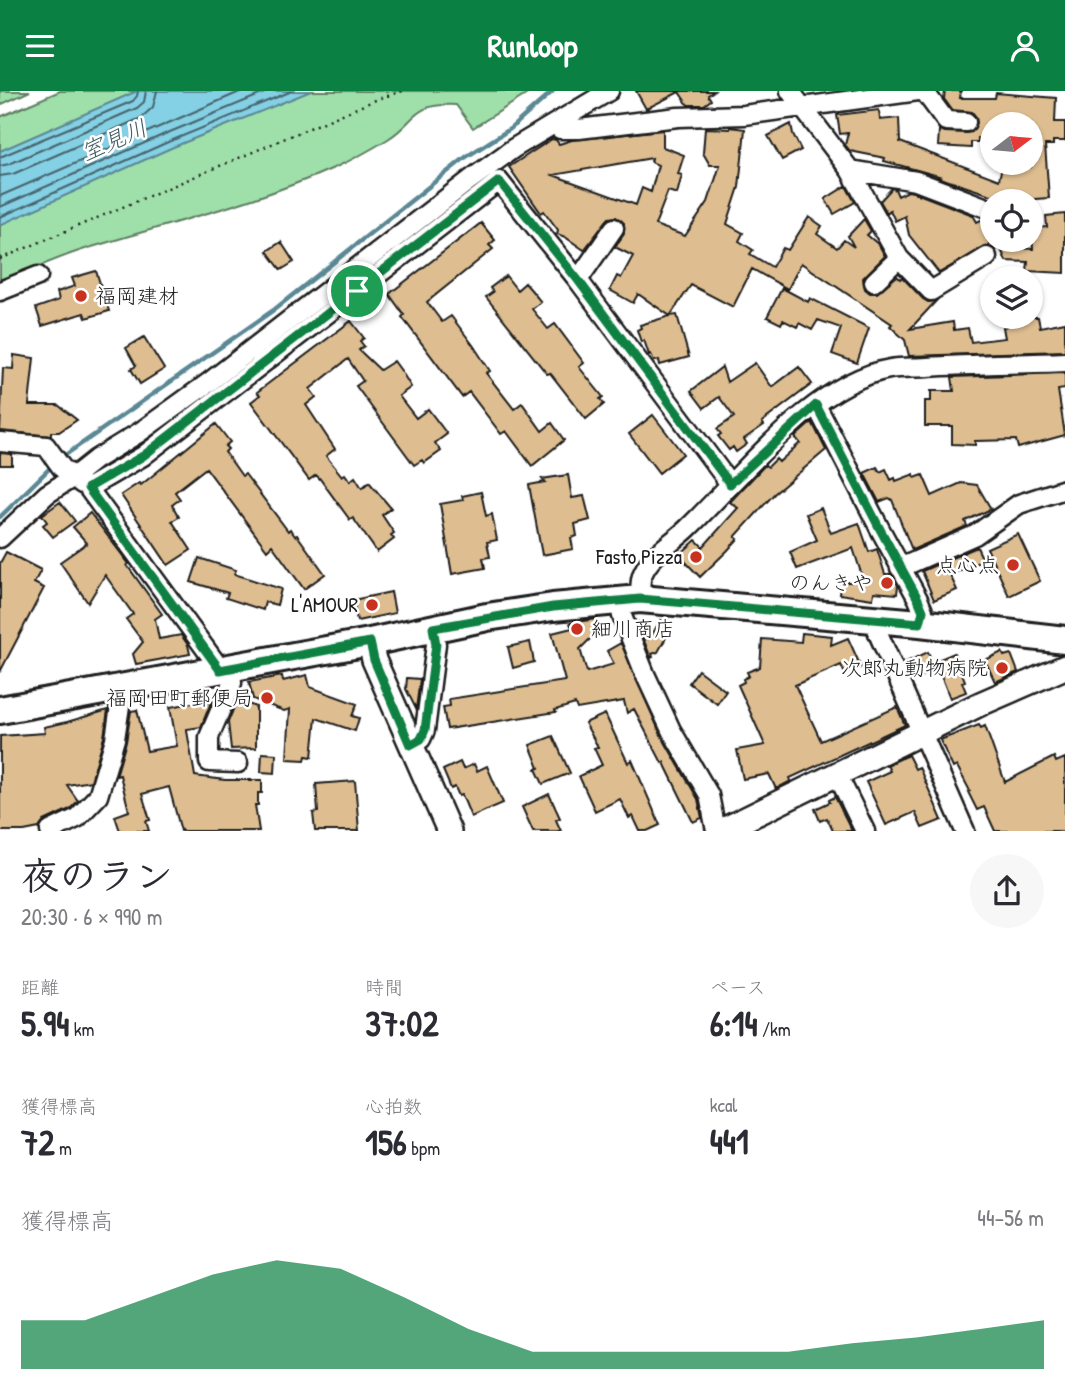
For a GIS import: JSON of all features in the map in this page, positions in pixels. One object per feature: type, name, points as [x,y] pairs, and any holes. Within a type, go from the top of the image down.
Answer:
[{"type":"main road","points":[[0,710],[553,607],[630,600],[920,623],[1065,640]]},
{"type":"street","points":[[0,538],[67,473],[140,432],[514,148],[609,91]]},
{"type":"street","points":[[790,91],[849,170],[899,258],[931,291],[987,257]]},
{"type":"street","points":[[556,124],[560,129],[579,129],[678,117],[744,115],[918,91]]},
{"type":"street","points":[[924,91],[946,121],[966,122]]},
{"type":"street","points":[[849,170],[916,181],[980,205]]},
{"type":"street","points":[[88,488],[143,456],[499,181],[578,280],[730,484]]},
{"type":"street","points":[[578,280],[614,228]]},
{"type":"street","points":[[874,282],[899,258]]},
{"type":"street","points":[[0,291],[37,276]]},
{"type":"street","points":[[1065,362],[983,363],[890,369],[863,378],[816,405],[650,562],[622,616],[671,730],[709,795],[718,831],[980,703],[1065,667]]},
{"type":"street","points":[[816,405],[923,611],[920,623]]},
{"type":"street","points":[[0,442],[47,446],[67,473],[88,488],[226,669],[232,683],[209,737],[209,762],[238,763]]},
{"type":"street","points":[[900,568],[975,535],[1019,504],[1065,489]]},
{"type":"street","points":[[876,619],[878,633],[965,831]]},
{"type":"street","points":[[410,745],[421,739],[425,730],[436,644],[433,628]]},
{"type":"street","points":[[370,642],[374,660],[449,831]]},
{"type":"street","points":[[50,831],[76,818],[98,796],[115,739],[123,686]]},
{"type":"street","points":[[837,774],[865,831]]},
{"type":"path","points":[[0,259],[378,99],[403,91]]},
{"type":"green space","points":[[0,91],[30,91],[0,105]]},
{"type":"green space","points":[[60,91],[160,91],[0,159],[0,117]]},
{"type":"green space","points":[[292,91],[532,91],[473,128],[456,105],[430,107],[422,110],[376,146],[305,180],[241,203],[79,251],[0,283],[0,217]]},
{"type":"water","name":"室見川","points":[[137,91],[311,91],[171,148],[0,225],[0,151]]},
{"type":"building","points":[[636,91],[714,91],[708,95],[711,100],[704,105],[688,105],[679,92],[646,109]]},
{"type":"building","points":[[945,91],[961,91],[960,98],[995,98],[996,93],[1056,98],[1055,122],[1065,122],[1065,141],[1053,141],[1053,145],[1045,145],[1049,198],[1043,198],[1043,189],[980,189],[980,191],[937,177],[939,176],[884,161],[885,158],[850,151],[845,145],[848,133],[840,134],[837,115],[879,110],[880,120],[899,118],[900,142],[980,173],[980,175],[999,180],[1000,175],[1043,175],[1043,112],[980,112],[980,138],[978,142],[971,142],[971,148],[938,146],[939,130],[972,132],[977,123],[972,112],[952,110],[944,99]]},
{"type":"building","points":[[791,124],[801,150],[782,160],[768,136]]},
{"type":"building","points":[[705,128],[745,129],[739,187],[727,224],[743,233],[739,241],[753,250],[750,254],[772,267],[783,248],[788,250],[809,217],[822,226],[817,234],[837,248],[844,240],[854,247],[848,236],[864,219],[871,231],[867,235],[879,245],[885,256],[863,278],[865,289],[870,293],[877,293],[897,276],[900,279],[902,277],[923,299],[928,302],[936,301],[910,329],[953,322],[954,330],[968,328],[971,342],[1005,338],[1003,329],[1043,329],[1043,326],[1065,322],[1065,351],[909,356],[905,340],[890,326],[892,324],[801,263],[788,289],[752,269],[733,307],[691,285],[670,316],[638,294],[633,303],[610,290],[617,276],[621,278],[633,256],[615,247],[624,234],[624,223],[616,217],[609,218],[584,250],[557,234],[558,230],[544,211],[541,213],[509,167],[552,139],[559,144],[572,140],[663,130],[663,147],[684,155],[678,174],[682,175],[677,194],[668,191],[655,225],[685,236],[708,202],[720,165],[710,165],[703,153]],"holes":[[[652,158],[651,162],[658,165],[651,192],[642,188],[636,205],[553,175]]]},
{"type":"building","points":[[846,186],[855,202],[834,214],[825,199]]},
{"type":"building","points":[[892,188],[898,196],[908,191],[913,192],[973,215],[977,222],[980,220],[980,250],[939,273],[909,235],[905,216],[895,221],[890,210],[887,213],[880,201]]},
{"type":"building","points":[[1065,214],[1065,273],[1043,272],[1043,266],[1028,266],[1028,262],[1006,261],[1002,252],[1043,252],[1046,216]]},
{"type":"building","points":[[481,223],[495,240],[489,245],[493,249],[427,302],[442,322],[451,316],[490,371],[486,373],[514,409],[522,403],[542,431],[552,423],[564,440],[532,466],[506,431],[501,434],[469,392],[462,397],[402,317],[404,315],[389,294]]},
{"type":"building","points":[[281,242],[294,262],[281,270],[267,251]]},
{"type":"building","name":"福岡建材","points":[[96,271],[109,311],[86,318],[84,313],[42,326],[36,308],[59,300],[57,292],[75,286],[72,278]]},
{"type":"building","points":[[506,276],[517,290],[525,283],[541,302],[532,309],[548,329],[555,324],[584,363],[579,367],[603,397],[600,399],[604,404],[586,419],[486,297],[493,292],[490,288]]},
{"type":"building","points":[[782,288],[808,302],[810,298],[869,328],[857,363],[832,354],[841,328],[818,320],[812,330],[799,323],[797,327],[783,320],[781,324],[767,317]]},
{"type":"building","points":[[677,315],[689,357],[660,365],[659,360],[654,361],[651,354],[649,355],[644,340],[641,342],[637,330],[641,328],[640,325]]},
{"type":"building","points":[[351,321],[364,338],[360,341],[364,346],[359,350],[380,370],[394,361],[402,372],[411,387],[399,396],[416,418],[428,409],[447,434],[435,443],[441,451],[424,463],[422,460],[414,465],[356,386],[363,381],[348,359],[310,389],[316,397],[306,405],[335,449],[326,456],[342,476],[345,474],[350,481],[355,477],[362,488],[369,482],[391,508],[382,515],[394,533],[391,535],[394,539],[377,552],[320,479],[316,475],[309,480],[251,402],[260,395],[257,392]]},
{"type":"building","points":[[144,337],[164,369],[140,384],[131,369],[136,366],[126,348]]},
{"type":"building","points":[[14,355],[34,358],[29,405],[58,405],[77,420],[59,432],[51,432],[51,436],[0,431],[3,368],[13,369]]},
{"type":"building","points":[[755,363],[772,387],[799,367],[812,384],[762,422],[764,425],[744,439],[747,444],[736,452],[733,447],[729,450],[718,436],[721,434],[717,429],[734,417],[719,397],[704,408],[691,391],[722,367],[727,382]]},
{"type":"building","points":[[1065,373],[1065,389],[1058,390],[1065,435],[1018,448],[1016,440],[975,441],[975,445],[952,444],[952,426],[925,426],[925,401],[931,401],[931,391],[954,391],[952,377]]},
{"type":"building","points":[[653,415],[683,454],[659,473],[629,434]]},
{"type":"building","points":[[812,422],[826,450],[774,494],[735,537],[738,539],[700,577],[679,555],[696,540],[703,547],[738,508],[730,502],[765,465],[768,467],[776,459],[779,462],[800,443],[795,437]]},
{"type":"building","points":[[216,424],[230,442],[225,446],[228,449],[225,452],[242,476],[245,474],[288,531],[290,529],[297,535],[325,574],[304,589],[272,545],[267,550],[206,468],[175,492],[180,499],[172,505],[179,517],[172,521],[191,550],[168,565],[121,495],[139,483],[141,485]]},
{"type":"building","points":[[0,453],[12,454],[12,465],[0,465]]},
{"type":"building","points":[[877,467],[880,472],[886,469],[891,480],[895,478],[896,481],[914,474],[915,478],[923,475],[932,496],[961,483],[977,485],[991,509],[965,521],[967,526],[912,550],[892,500],[889,498],[879,502],[864,473]]},
{"type":"building","points":[[568,475],[572,498],[584,496],[590,520],[575,524],[577,536],[571,538],[573,549],[542,555],[529,485],[545,482],[542,479]]},
{"type":"building","points":[[481,492],[486,516],[492,514],[497,540],[487,542],[490,557],[483,558],[485,568],[452,574],[440,504],[463,500],[462,496]]},
{"type":"building","points":[[60,502],[75,521],[53,537],[43,525],[47,522],[42,515]]},
{"type":"building","points":[[821,508],[831,533],[859,523],[869,552],[877,549],[885,574],[891,574],[898,585],[897,594],[874,592],[873,599],[839,594],[841,582],[864,582],[853,548],[797,569],[790,552],[817,540],[806,514]]},
{"type":"building","points":[[90,513],[129,564],[127,565],[162,614],[155,619],[159,639],[181,635],[190,654],[136,664],[133,654],[143,642],[126,619],[133,614],[105,575],[88,603],[60,562],[87,543],[73,527]]},
{"type":"building","name":"点心点","points":[[1018,534],[1040,581],[1009,596],[987,548]]},
{"type":"building","points":[[977,547],[983,560],[950,575],[957,590],[934,600],[922,571]]},
{"type":"building","points":[[6,552],[41,570],[34,583],[44,588],[0,672],[0,563]]},
{"type":"building","points":[[199,558],[236,570],[234,574],[281,589],[277,605],[265,602],[263,610],[226,598],[228,593],[191,582]]},
{"type":"building","points":[[391,592],[395,613],[357,621],[353,600]]},
{"type":"building","points":[[596,619],[598,631],[580,649],[587,672],[614,664],[607,651],[621,643],[661,735],[698,799],[702,818],[693,822],[634,709],[627,713],[624,701],[577,709],[575,704],[555,710],[556,712],[447,729],[443,707],[450,706],[449,699],[565,681],[552,633],[572,628],[570,623]]},
{"type":"building","points":[[661,620],[672,627],[658,652],[652,654],[651,658],[637,623],[640,621],[649,639]]},
{"type":"building","points":[[802,633],[832,636],[831,645],[848,638],[861,667],[845,674],[841,665],[795,685],[821,741],[897,707],[905,725],[790,778],[791,781],[776,789],[769,774],[743,779],[737,750],[765,745],[738,685],[749,676],[747,672],[760,667],[762,639],[801,642]]},
{"type":"building","points":[[530,642],[534,662],[513,668],[508,647]]},
{"type":"building","points":[[928,652],[936,670],[911,681],[904,663]]},
{"type":"building","name":"次郎丸動物病院","points":[[1002,652],[1004,656],[1011,654],[1018,672],[995,682],[985,660]]},
{"type":"building","points":[[954,653],[965,681],[962,682],[966,692],[950,698],[935,661]]},
{"type":"building","points":[[698,670],[726,691],[717,704],[689,683]]},
{"type":"building","points":[[307,675],[310,687],[357,704],[352,716],[359,718],[355,731],[316,718],[312,757],[306,756],[305,760],[287,759],[290,709],[284,711],[253,699],[249,682],[282,676],[283,681]]},
{"type":"building","points":[[407,678],[420,679],[416,709],[406,689]]},
{"type":"building","points":[[209,700],[210,705],[201,727],[187,729],[195,776],[225,780],[262,780],[262,793],[258,793],[258,805],[255,805],[259,831],[181,831],[169,787],[142,794],[150,820],[146,821],[149,831],[120,831],[115,816],[129,811],[120,775],[116,776],[131,711],[137,710],[147,751],[177,746],[170,707]]},
{"type":"building","points":[[237,700],[256,707],[256,748],[231,749],[228,722]]},
{"type":"building","points":[[108,710],[104,737],[91,781],[67,785],[78,801],[70,809],[44,821],[39,828],[0,831],[0,736],[45,733],[44,727]]},
{"type":"building","points":[[605,714],[628,763],[632,760],[660,825],[647,831],[640,831],[633,816],[629,818],[620,799],[595,811],[579,776],[602,765],[594,748],[598,747],[585,723]]},
{"type":"building","points":[[979,725],[981,728],[985,726],[1005,782],[1054,757],[1056,762],[1065,758],[1065,831],[995,831],[984,807],[977,810],[957,766],[953,768],[940,740]]},
{"type":"building","points":[[553,736],[570,773],[543,784],[530,745]]},
{"type":"building","points":[[262,753],[276,754],[275,773],[261,772]]},
{"type":"building","points":[[908,755],[915,769],[919,767],[942,820],[922,828],[915,812],[886,825],[866,782],[890,771],[887,765]]},
{"type":"building","points":[[460,762],[463,769],[474,764],[477,771],[487,766],[503,803],[471,817],[462,795],[459,796],[455,787],[451,789],[443,770]]},
{"type":"building","points":[[355,781],[359,831],[315,831],[313,813],[318,812],[316,784]]},
{"type":"building","points":[[549,794],[560,818],[556,820],[561,831],[533,831],[522,807]]},
{"type":"building","points":[[835,797],[852,831],[833,831],[827,818],[820,821],[815,809]]},
{"type":"waterway","points":[[61,458],[275,309],[466,157],[510,129],[553,91]]},
{"type":"waterway","points":[[0,517],[54,464]]},
{"type":"place","name":"福岡建材","points":[[81,296]]},
{"type":"place","name":"Fasto Pizza","points":[[696,557]]},
{"type":"place","name":"点心点","points":[[1013,565]]},
{"type":"place","name":"のんきや","points":[[887,583]]},
{"type":"place","name":"L'AMOUR","points":[[372,605]]},
{"type":"place","name":"細川商店","points":[[577,629]]},
{"type":"place","name":"次郎丸動物病院","points":[[1002,668]]},
{"type":"place","name":"福岡田町郵便局","points":[[267,698]]},
{"type":"route","points":[[499,181],[578,280],[730,484],[816,405],[918,599],[923,611],[920,623],[640,599],[553,607],[433,628],[436,644],[425,730],[421,739],[410,745],[374,660],[370,642],[220,670],[88,488],[143,456],[357,291],[499,181]]}]
